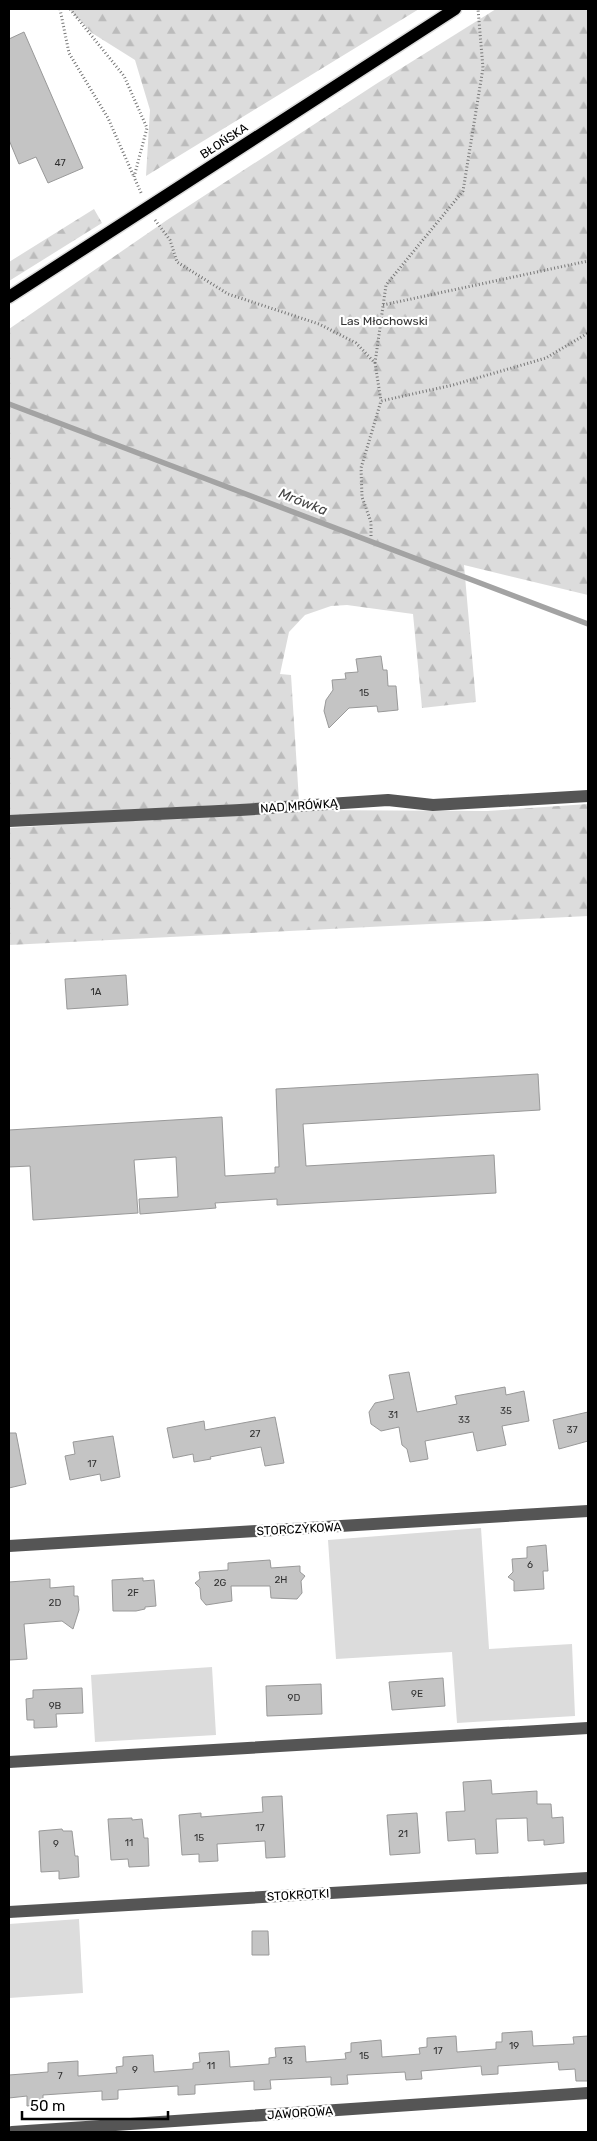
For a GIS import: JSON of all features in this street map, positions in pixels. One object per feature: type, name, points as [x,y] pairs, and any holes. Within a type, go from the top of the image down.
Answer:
[{"type":"main road","name":"BŁOŃSKA","points":[[9,297],[455,9]]},
{"type":"street","name":"NAD MRÓWKĄ","points":[[9,821],[240,810],[388,800],[433,805],[588,796]]},
{"type":"street","name":"STORCZYKOWA","points":[[9,1546],[588,1511]]},
{"type":"street","points":[[9,1762],[588,1728]]},
{"type":"street","name":"STOKROTKI","points":[[9,1912],[588,1878]]},
{"type":"street","name":"JAWOROWA","points":[[12,2132],[588,2093]]},
{"type":"path","points":[[60,9],[69,53],[108,118],[146,207],[170,240],[177,262],[228,294],[319,324],[356,343],[375,362]]},
{"type":"path","points":[[70,9],[124,76],[147,128],[134,177]]},
{"type":"path","points":[[371,536],[371,522],[362,497],[361,468],[381,401],[375,362],[386,285],[462,191],[483,68],[478,9]]},
{"type":"path","points":[[383,305],[588,260]]},
{"type":"path","points":[[381,401],[453,385],[546,358],[588,333]]},
{"type":"green space","points":[[69,9],[419,9],[146,176],[150,110],[135,60],[92,33]]},
{"type":"green space","name":"Las Młochowski","points":[[496,9],[588,9],[588,595],[464,565],[476,702],[422,708],[413,614],[347,605],[331,606],[305,615],[289,632],[280,674],[291,675],[299,801],[9,816],[9,329],[167,220],[376,84]]},
{"type":"green space","points":[[94,209],[102,223],[9,281],[9,262]]},
{"type":"green space","points":[[588,804],[588,916],[9,945],[9,828],[299,810],[487,811]]},
{"type":"green space","points":[[481,1528],[489,1649],[572,1644],[575,1716],[457,1723],[452,1652],[336,1659],[328,1540]]},
{"type":"green space","points":[[212,1667],[216,1735],[95,1742],[91,1675]]},
{"type":"green space","points":[[79,1919],[83,1993],[9,1998],[9,1924]]},
{"type":"building","points":[[24,32],[83,168],[48,183],[36,157],[19,164],[9,140],[9,39]]},
{"type":"building","points":[[381,656],[383,670],[387,670],[388,686],[396,686],[398,710],[378,712],[377,706],[349,708],[329,728],[324,711],[326,700],[333,690],[332,680],[346,679],[345,673],[358,672],[356,659]]},
{"type":"building","points":[[126,975],[128,1005],[67,1009],[65,979]]},
{"type":"building","points":[[538,1074],[540,1110],[303,1124],[306,1166],[494,1155],[496,1193],[277,1205],[277,1199],[215,1203],[216,1208],[140,1214],[139,1199],[178,1197],[176,1157],[134,1160],[138,1213],[33,1220],[30,1166],[9,1167],[9,1130],[222,1117],[225,1176],[275,1173],[275,1167],[279,1167],[276,1089]]},
{"type":"building","points":[[409,1372],[417,1412],[457,1404],[455,1396],[505,1387],[506,1395],[524,1391],[529,1421],[502,1426],[506,1445],[477,1451],[473,1432],[425,1441],[428,1459],[410,1462],[407,1449],[402,1445],[399,1427],[381,1431],[371,1424],[369,1412],[375,1403],[394,1399],[389,1375]]},
{"type":"building","points":[[588,1412],[588,1441],[559,1449],[553,1420]]},
{"type":"building","points":[[275,1417],[284,1463],[265,1466],[261,1447],[194,1462],[193,1454],[173,1458],[167,1428],[204,1421],[205,1430]]},
{"type":"building","points":[[9,1433],[16,1433],[26,1484],[9,1488]]},
{"type":"building","points":[[113,1436],[120,1477],[101,1481],[100,1474],[70,1480],[65,1456],[75,1454],[73,1442]]},
{"type":"building","points":[[546,1545],[548,1571],[543,1571],[544,1589],[514,1591],[514,1581],[508,1577],[513,1572],[512,1559],[527,1558],[527,1547]]},
{"type":"building","points":[[270,1560],[271,1568],[300,1566],[300,1572],[305,1576],[301,1581],[302,1593],[297,1599],[271,1598],[270,1586],[231,1586],[232,1601],[206,1605],[201,1599],[200,1588],[195,1583],[200,1579],[199,1572],[228,1570],[228,1563]]},
{"type":"building","points":[[143,1578],[143,1581],[154,1580],[156,1606],[145,1607],[145,1609],[136,1611],[113,1611],[112,1580]]},
{"type":"building","points":[[50,1579],[50,1588],[74,1586],[74,1596],[78,1596],[79,1610],[73,1629],[62,1621],[24,1624],[27,1659],[9,1660],[9,1582]]},
{"type":"building","points":[[443,1678],[445,1706],[392,1710],[389,1682]]},
{"type":"building","points":[[321,1684],[322,1714],[267,1716],[266,1686]]},
{"type":"building","points":[[82,1688],[83,1713],[56,1714],[57,1727],[34,1728],[34,1720],[27,1720],[26,1699],[33,1698],[33,1690]]},
{"type":"building","points":[[491,1780],[492,1794],[537,1791],[537,1804],[551,1804],[552,1818],[563,1817],[564,1843],[544,1845],[544,1840],[528,1841],[527,1818],[496,1819],[498,1853],[476,1854],[475,1839],[448,1841],[446,1812],[465,1811],[463,1782]]},
{"type":"building","points":[[282,1796],[285,1857],[266,1858],[265,1841],[217,1844],[218,1861],[199,1862],[199,1854],[182,1855],[179,1815],[201,1813],[201,1817],[263,1812],[262,1797]]},
{"type":"building","points":[[417,1813],[420,1853],[390,1855],[387,1815]]},
{"type":"building","points":[[132,1818],[132,1820],[142,1819],[144,1838],[148,1838],[149,1866],[129,1867],[128,1859],[111,1860],[108,1819]]},
{"type":"building","points":[[62,1829],[63,1831],[72,1831],[75,1856],[78,1856],[79,1877],[59,1879],[59,1871],[41,1872],[39,1831]]},
{"type":"building","points":[[252,1931],[268,1931],[269,1955],[252,1955]]},
{"type":"building","points":[[532,2031],[533,2046],[574,2044],[573,2037],[588,2036],[588,2081],[576,2081],[575,2069],[559,2070],[558,2062],[498,2066],[498,2074],[482,2075],[481,2066],[421,2071],[422,2079],[406,2080],[405,2072],[347,2075],[348,2084],[331,2085],[331,2077],[270,2080],[271,2089],[254,2090],[254,2081],[195,2085],[195,2094],[178,2095],[178,2086],[118,2090],[118,2099],[102,2100],[102,2091],[43,2095],[43,2104],[27,2106],[27,2096],[9,2098],[9,2075],[48,2072],[48,2063],[78,2061],[78,2076],[117,2073],[116,2067],[123,2066],[123,2057],[153,2055],[154,2072],[193,2069],[193,2063],[200,2062],[199,2053],[229,2051],[230,2067],[269,2064],[269,2058],[276,2057],[275,2048],[305,2046],[306,2062],[346,2059],[345,2053],[351,2052],[351,2043],[381,2040],[382,2057],[420,2054],[419,2048],[427,2047],[427,2038],[456,2036],[457,2052],[496,2049],[496,2042],[502,2042],[502,2033]]},
{"type":"waterway","name":"Mrówka","points":[[9,404],[588,624]]}]
